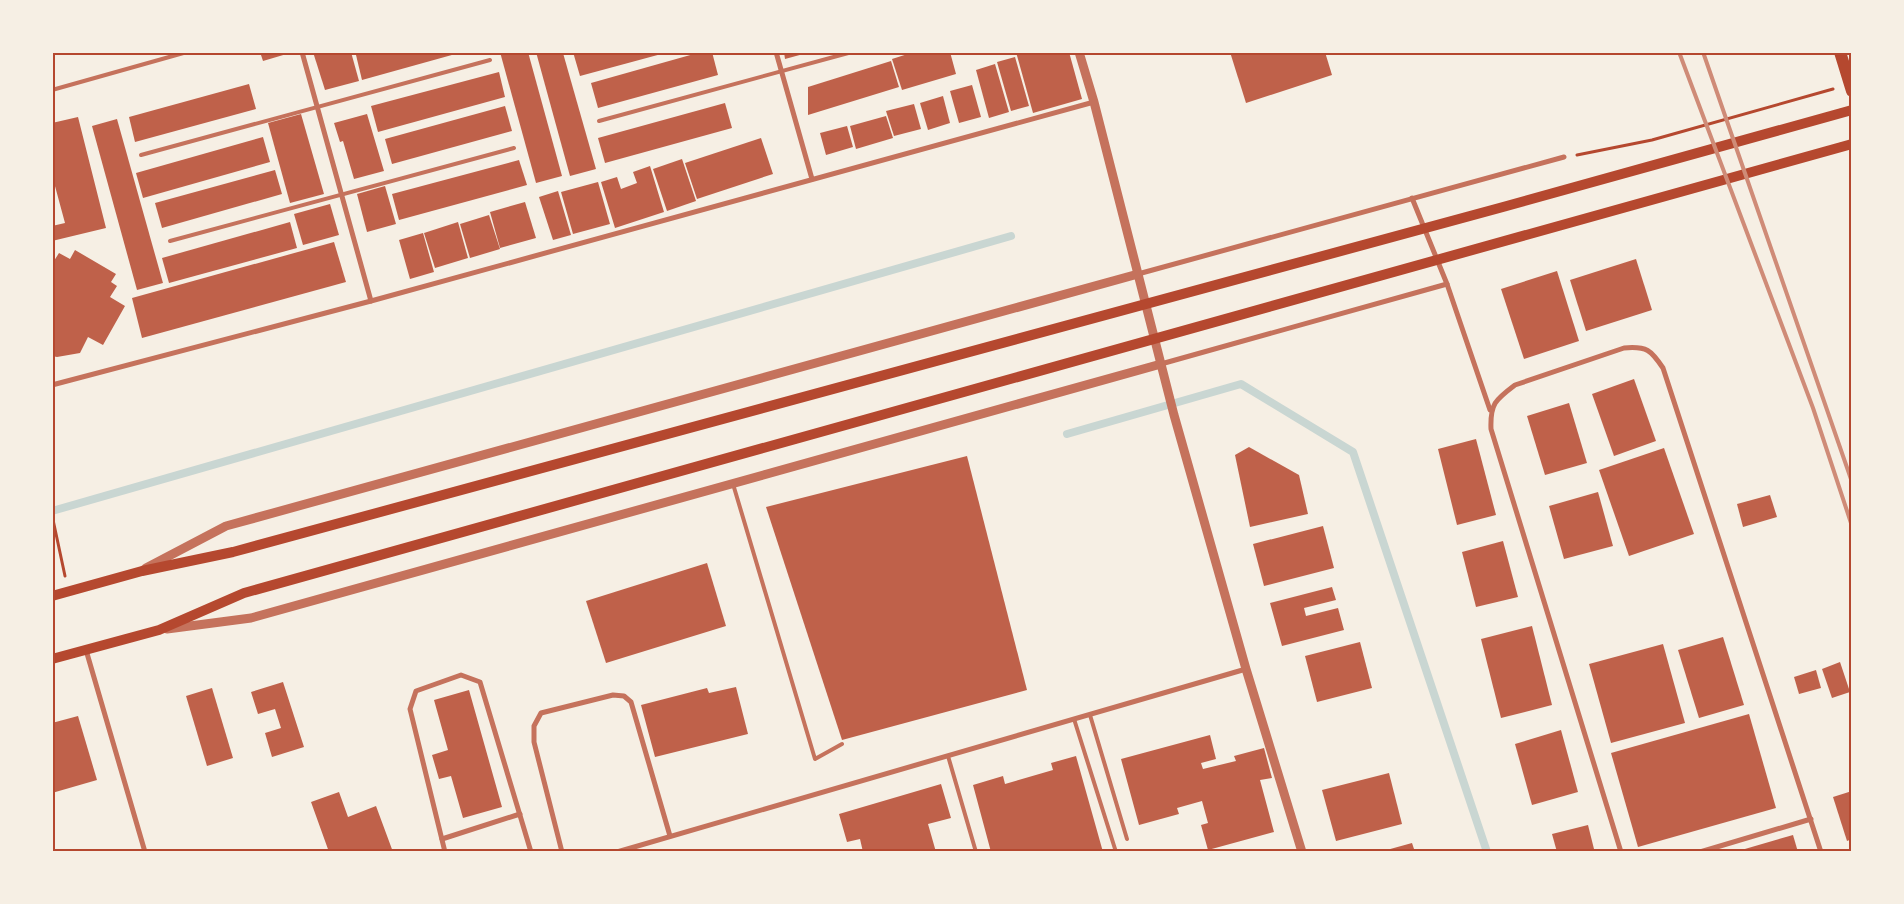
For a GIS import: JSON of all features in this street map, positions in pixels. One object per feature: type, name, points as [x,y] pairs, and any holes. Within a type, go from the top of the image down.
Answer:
[{"type":"main road","points":[[1840,52],[1847,89]]},
{"type":"main road","points":[[52,596],[142,571],[233,552],[1503,207],[1852,110]]},
{"type":"main road","points":[[52,659],[159,630],[244,593],[1852,144]]},
{"type":"street","points":[[302,52],[371,301]]},
{"type":"street","points":[[776,52],[812,180]]},
{"type":"street","points":[[1079,52],[1094,102],[1174,415],[1246,669],[1302,852]]},
{"type":"street","points":[[52,386],[371,301],[1094,102]]},
{"type":"street","points":[[142,571],[226,526],[1564,157]]},
{"type":"street","points":[[1412,198],[1447,284],[1490,410],[1491,429],[1621,852]]},
{"type":"street","points":[[159,630],[252,618],[1447,284]]},
{"type":"street","points":[[1490,410],[1500,396],[1515,385],[1624,348],[1638,346],[1653,352],[1663,368],[1821,852]]},
{"type":"street","points":[[86,650],[145,852]]},
{"type":"street","points":[[617,852],[1246,669]]},
{"type":"street","points":[[445,852],[410,710],[416,691],[461,675],[480,682],[531,852]]},
{"type":"street","points":[[562,852],[534,742],[534,726],[541,713],[613,695],[624,696],[631,702],[670,836]]},
{"type":"street","points":[[442,839],[520,814]]},
{"type":"street","points":[[1700,852],[1811,818]]},
{"type":"lane","points":[[52,90],[187,52]]},
{"type":"lane","points":[[829,52],[831,58]]},
{"type":"lane","points":[[599,122],[852,52]]},
{"type":"lane","points":[[141,155],[490,60]]},
{"type":"lane","points":[[170,242],[514,148]]},
{"type":"lane","points":[[732,484],[815,758],[842,744]]},
{"type":"lane","points":[[1090,715],[1127,839]]},
{"type":"lane","points":[[1074,719],[1116,852]]},
{"type":"lane","points":[[948,756],[976,852]]},
{"type":"path","points":[[1564,157],[1652,140],[1847,89]]},
{"type":"path","points":[[52,515],[69,591]]},
{"type":"building","points":[[260,52],[290,52],[290,53],[263,61]]},
{"type":"building","points":[[313,52],[351,52],[359,81],[325,90]]},
{"type":"building","points":[[363,52],[459,53],[362,80],[356,55]]},
{"type":"building","points":[[500,52],[528,52],[562,176],[536,183]]},
{"type":"building","points":[[536,52],[563,53],[596,169],[570,176]]},
{"type":"building","points":[[573,52],[664,52],[665,53],[580,76]]},
{"type":"building","points":[[701,52],[712,52],[718,75],[598,108],[591,83]]},
{"type":"building","points":[[784,52],[807,52],[807,53],[785,59]]},
{"type":"building","points":[[914,52],[950,52],[956,74],[902,90],[892,59]]},
{"type":"building","points":[[1016,52],[1069,52],[1082,99],[1033,113]]},
{"type":"building","points":[[1230,52],[1325,52],[1332,75],[1246,103]]},
{"type":"building","points":[[1015,57],[1029,106],[1011,111],[997,62]]},
{"type":"building","points":[[891,61],[899,87],[808,115],[808,87]]},
{"type":"building","points":[[995,64],[1009,112],[989,118],[976,70]]},
{"type":"building","points":[[499,72],[505,97],[378,132],[371,106]]},
{"type":"building","points":[[249,84],[256,109],[135,142],[129,117]]},
{"type":"building","points":[[972,85],[981,117],[959,123],[950,91]]},
{"type":"building","points":[[943,96],[950,123],[928,130],[920,103]]},
{"type":"building","points":[[725,103],[732,128],[605,163],[598,138]]},
{"type":"building","points":[[914,104],[921,129],[894,136],[886,111]]},
{"type":"building","points":[[505,106],[512,131],[392,164],[385,139]]},
{"type":"building","points":[[301,114],[324,194],[290,203],[268,123]]},
{"type":"building","points":[[367,114],[384,171],[354,179],[343,141],[340,142],[334,123]]},
{"type":"building","points":[[886,116],[893,138],[856,149],[850,126]]},
{"type":"building","points":[[78,117],[106,228],[52,241],[52,226],[65,223],[52,175],[52,123]]},
{"type":"building","points":[[117,119],[163,283],[137,290],[92,126]]},
{"type":"building","points":[[847,126],[853,147],[826,155],[820,133]]},
{"type":"building","points":[[263,137],[270,162],[143,198],[136,173]]},
{"type":"building","points":[[761,138],[773,174],[697,199],[685,163]]},
{"type":"building","points":[[682,159],[696,201],[667,211],[653,169]]},
{"type":"building","points":[[519,160],[527,185],[399,220],[392,194]]},
{"type":"building","points":[[650,166],[664,212],[615,228],[601,182],[617,177],[621,189],[637,183],[633,172]]},
{"type":"building","points":[[275,170],[282,194],[162,228],[155,203]]},
{"type":"building","points":[[598,182],[610,224],[573,234],[561,192]]},
{"type":"building","points":[[385,186],[396,224],[367,232],[357,194]]},
{"type":"building","points":[[558,191],[571,235],[553,240],[539,197]]},
{"type":"building","points":[[525,202],[536,238],[500,248],[490,212]]},
{"type":"building","points":[[330,204],[339,235],[303,245],[294,214]]},
{"type":"building","points":[[489,215],[500,249],[470,258],[460,224]]},
{"type":"building","points":[[290,222],[297,248],[169,283],[162,258]]},
{"type":"building","points":[[458,222],[468,258],[435,268],[424,233]]},
{"type":"building","points":[[423,233],[434,272],[410,279],[399,240]]},
{"type":"building","points":[[334,242],[346,282],[142,338],[132,298]]},
{"type":"building","points":[[75,250],[116,274],[111,282],[117,286],[110,297],[125,306],[103,345],[88,337],[80,353],[57,357],[52,356],[52,264],[59,253],[70,259]]},
{"type":"building","points":[[1636,259],[1652,310],[1586,331],[1570,280]]},
{"type":"building","points":[[1557,271],[1579,341],[1524,359],[1501,289]]},
{"type":"building","points":[[1634,379],[1656,441],[1614,456],[1592,394]]},
{"type":"building","points":[[1569,403],[1587,463],[1545,475],[1527,416]]},
{"type":"building","points":[[1476,439],[1496,515],[1457,525],[1438,449]]},
{"type":"building","points":[[1249,447],[1299,475],[1308,514],[1250,527],[1235,455]]},
{"type":"building","points":[[1664,448],[1694,534],[1629,556],[1599,470]]},
{"type":"building","points":[[967,456],[1027,690],[842,740],[766,507]]},
{"type":"building","points":[[1598,492],[1613,546],[1564,559],[1549,506]]},
{"type":"building","points":[[1770,495],[1777,517],[1743,527],[1737,504]]},
{"type":"building","points":[[1323,526],[1334,568],[1264,586],[1253,544]]},
{"type":"building","points":[[1503,541],[1518,597],[1476,607],[1462,552]]},
{"type":"building","points":[[707,563],[726,626],[606,663],[586,601]]},
{"type":"building","points":[[1332,587],[1336,600],[1304,608],[1306,616],[1338,608],[1344,630],[1282,646],[1270,603]]},
{"type":"building","points":[[1532,626],[1552,705],[1501,718],[1481,639]]},
{"type":"building","points":[[1723,637],[1744,705],[1699,718],[1678,650]]},
{"type":"building","points":[[1360,642],[1372,688],[1317,702],[1305,656]]},
{"type":"building","points":[[1663,644],[1685,723],[1611,743],[1589,664]]},
{"type":"building","points":[[1840,662],[1850,692],[1832,698],[1822,669]]},
{"type":"building","points":[[1816,670],[1821,688],[1799,694],[1794,677]]},
{"type":"building","points":[[283,682],[304,747],[272,757],[265,733],[281,728],[275,709],[258,714],[251,692]]},
{"type":"building","points":[[736,687],[748,734],[655,757],[641,705],[707,688],[709,693]]},
{"type":"building","points":[[212,688],[233,758],[207,766],[186,696]]},
{"type":"building","points":[[469,690],[502,807],[463,818],[451,776],[439,779],[432,755],[448,750],[434,700]]},
{"type":"building","points":[[1749,714],[1776,808],[1638,847],[1611,753]]},
{"type":"building","points":[[78,716],[97,780],[52,793],[52,723]]},
{"type":"building","points":[[1561,730],[1578,792],[1532,805],[1515,744]]},
{"type":"building","points":[[1210,735],[1216,759],[1201,763],[1203,769],[1236,761],[1234,756],[1264,748],[1272,778],[1260,780],[1274,832],[1208,850],[1201,825],[1208,823],[1202,801],[1177,808],[1179,814],[1139,825],[1121,759]]},
{"type":"building","points":[[1076,756],[1103,852],[991,852],[973,785],[1003,776],[1005,784],[1053,770],[1051,763]]},
{"type":"building","points":[[1389,773],[1402,824],[1336,841],[1322,790]]},
{"type":"building","points":[[941,784],[951,818],[928,824],[936,852],[863,852],[860,839],[847,842],[839,814]]},
{"type":"building","points":[[1852,791],[1852,839],[1847,841],[1833,797]]},
{"type":"building","points":[[339,792],[348,817],[376,806],[393,852],[329,852],[311,802]]},
{"type":"building","points":[[1588,825],[1594,849],[1583,852],[1557,852],[1552,834]]},
{"type":"building","points":[[1793,835],[1798,852],[1738,852],[1738,851]]},
{"type":"building","points":[[1412,843],[1415,852],[1383,852],[1383,851]]},
{"type":"waterway","points":[[52,511],[1011,236]]},
{"type":"waterway","points":[[1067,434],[1241,384],[1353,452],[1487,852]]},
{"type":"railway","points":[[1679,52],[1813,408],[1852,526]]},
{"type":"railway","points":[[1703,52],[1852,482]]}]
